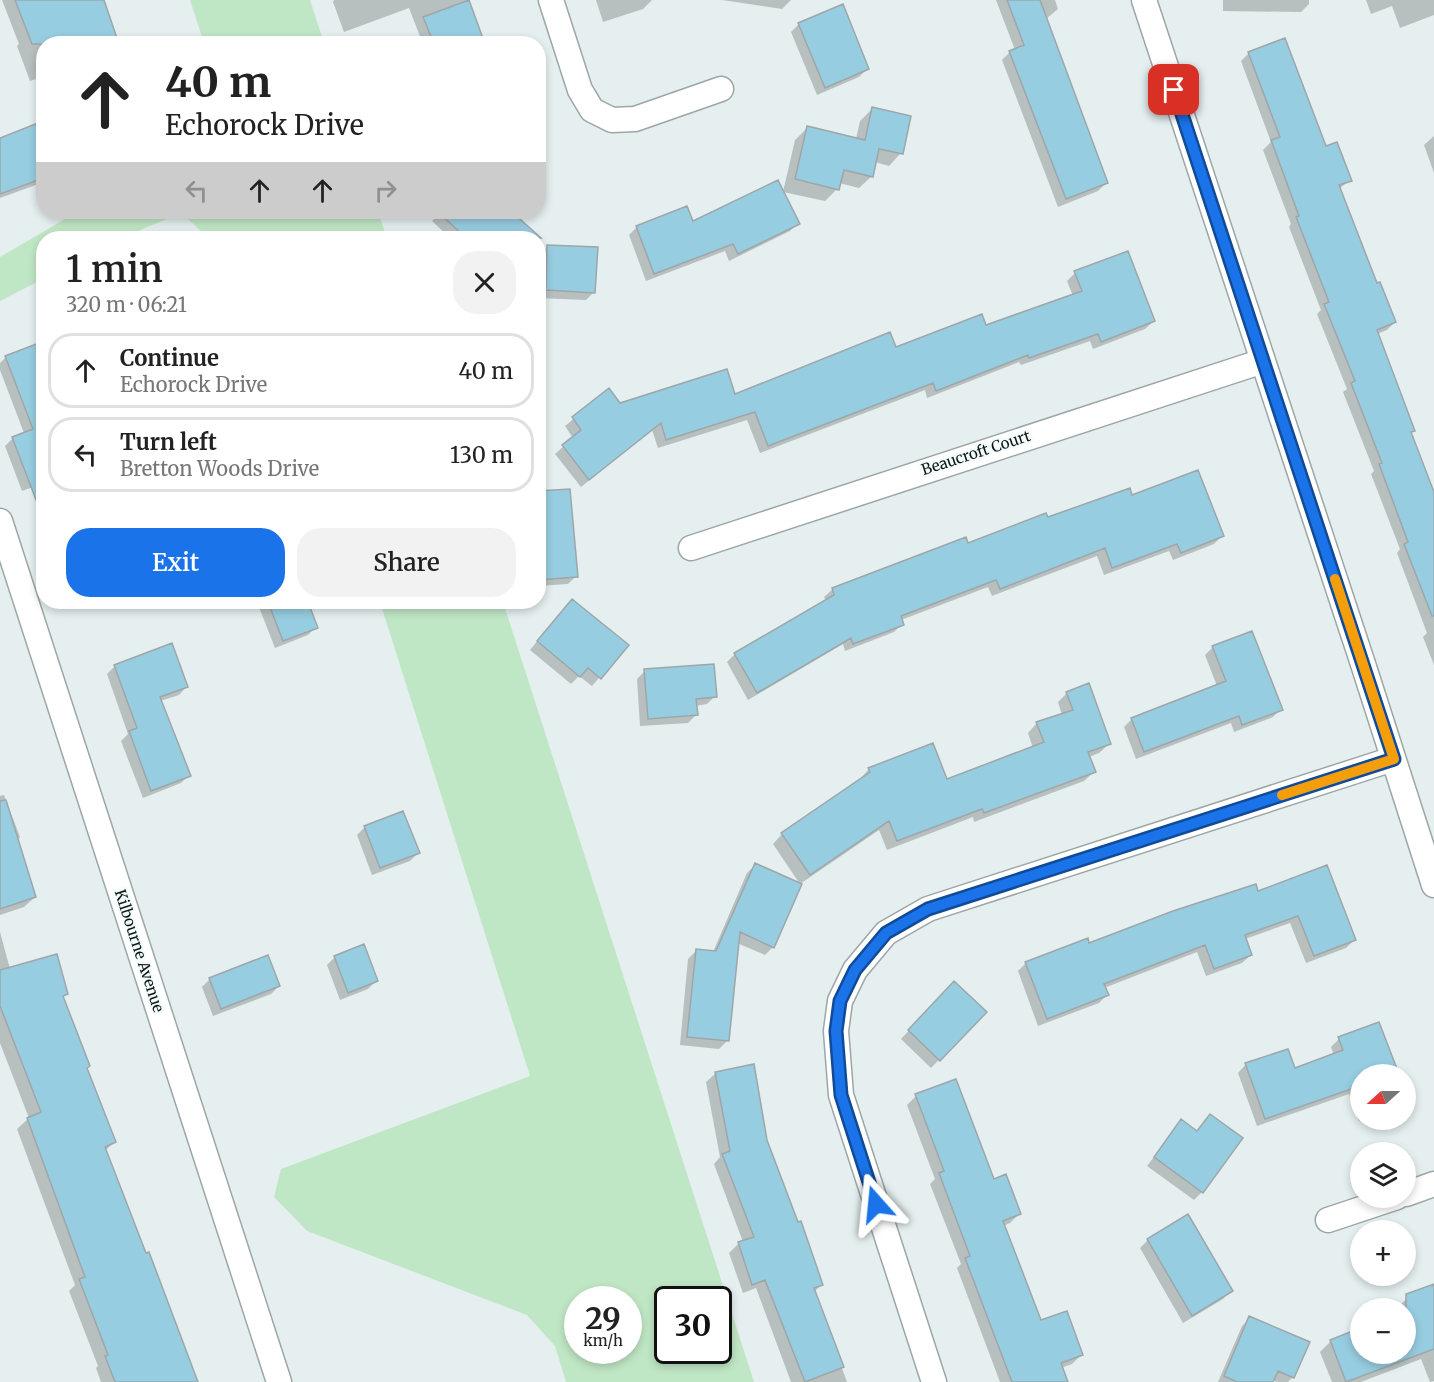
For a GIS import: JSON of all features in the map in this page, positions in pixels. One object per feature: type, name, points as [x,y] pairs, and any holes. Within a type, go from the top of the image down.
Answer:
[{"type":"street","points":[[551,0],[580,90],[592,110],[612,120],[635,119],[721,89]]},
{"type":"street","points":[[1144,0],[1434,885]]},
{"type":"street","name":"Beaucroft Court","points":[[691,548],[965,457],[1263,362]]},
{"type":"street","name":"Kilbourne Avenue","points":[[0,521],[279,1382]]},
{"type":"street","points":[[934,1382],[841,1095],[836,1031],[840,1001],[855,970],[886,933],[928,909],[1394,759]]},
{"type":"street","points":[[1416,1190],[1434,1184]]},
{"type":"street","points":[[1328,1220],[1363,1208]]},
{"type":"green space","points":[[190,0],[310,0],[322,36],[202,36]]},
{"type":"green space","points":[[65,219],[167,219],[138,231],[44,231]]},
{"type":"green space","points":[[188,219],[380,219],[385,231],[201,231]]},
{"type":"green space","points":[[36,236],[36,283],[0,301],[0,257]]},
{"type":"green space","points":[[382,609],[505,609],[723,1286],[654,1286],[654,1364],[732,1364],[732,1314],[754,1382],[566,1382],[555,1346],[527,1315],[307,1231],[274,1197],[281,1169],[530,1076]]},
{"type":"building","points":[[15,0],[104,0],[116,36],[36,36],[36,44],[32,44]]},
{"type":"building","points":[[469,0],[482,36],[431,36],[423,17]]},
{"type":"building","points":[[1007,0],[1040,0],[1108,183],[1066,199],[1009,51],[1024,45]]},
{"type":"building","points":[[843,4],[869,69],[825,88],[798,23]]},
{"type":"building","points":[[1285,38],[1326,146],[1337,142],[1352,181],[1339,185],[1377,283],[1380,282],[1396,322],[1377,330],[1415,431],[1411,432],[1434,492],[1434,616],[1432,616],[1404,544],[1408,542],[1379,464],[1382,463],[1351,383],[1355,381],[1324,304],[1329,302],[1296,217],[1299,216],[1271,140],[1280,137],[1248,52]]},
{"type":"building","points":[[872,107],[911,116],[903,154],[879,149],[873,177],[844,170],[839,190],[795,179],[807,126],[865,140]]},
{"type":"building","points":[[36,124],[36,181],[0,194],[0,138]]},
{"type":"building","points":[[778,180],[800,224],[738,254],[733,244],[654,274],[636,226],[687,206],[693,221]]},
{"type":"building","points":[[446,219],[520,219],[533,231],[458,231]]},
{"type":"building","points":[[547,245],[598,247],[595,293],[546,290]]},
{"type":"building","points":[[1128,251],[1155,321],[1101,342],[1098,334],[1029,358],[1028,355],[936,391],[933,383],[768,446],[755,412],[666,440],[661,423],[589,480],[562,445],[581,430],[572,417],[609,388],[620,403],[727,369],[735,394],[890,332],[896,347],[982,314],[986,325],[1082,291],[1074,271]]},
{"type":"building","points":[[36,344],[36,500],[12,437],[33,429],[5,356]]},
{"type":"building","points":[[1198,470],[1224,536],[1181,553],[1177,544],[1112,568],[1105,548],[1000,589],[996,580],[901,616],[904,625],[853,644],[851,638],[757,693],[734,653],[834,595],[832,588],[966,537],[968,543],[1046,513],[1048,517],[1130,488],[1132,495]]},
{"type":"building","points":[[570,489],[578,577],[546,579],[546,490]]},
{"type":"building","points":[[572,599],[629,645],[601,679],[588,668],[580,677],[537,641]]},
{"type":"building","points":[[271,609],[311,609],[318,628],[283,641]]},
{"type":"building","points":[[1252,631],[1283,710],[1242,725],[1239,716],[1144,752],[1131,718],[1226,681],[1212,646]]},
{"type":"building","points":[[172,643],[188,687],[160,697],[191,776],[151,791],[129,731],[137,728],[114,665]]},
{"type":"building","points":[[714,664],[717,697],[696,699],[698,715],[648,719],[644,669]]},
{"type":"building","points":[[1089,683],[1111,744],[1088,752],[1096,772],[984,813],[982,809],[897,841],[889,821],[810,875],[781,833],[870,772],[868,768],[933,743],[947,779],[1044,742],[1036,722],[1073,710],[1066,692]]},
{"type":"building","points":[[6,800],[36,897],[0,909],[0,801]]},
{"type":"building","points":[[403,811],[420,853],[380,868],[364,826]]},
{"type":"building","points":[[755,863],[802,884],[774,948],[740,932],[729,1041],[687,1037],[696,949],[716,951]]},
{"type":"building","points":[[1327,865],[1356,940],[1314,956],[1298,916],[1245,935],[1252,955],[1214,969],[1205,945],[1104,984],[1109,995],[1047,1019],[1025,962],[1088,938],[1089,943],[1173,911],[1256,884],[1258,891]]},
{"type":"building","points":[[364,944],[378,981],[348,993],[334,956]]},
{"type":"building","points":[[57,954],[68,994],[63,996],[90,1066],[87,1068],[116,1142],[105,1147],[146,1253],[149,1252],[198,1382],[115,1382],[105,1356],[108,1355],[79,1279],[85,1277],[27,1118],[41,1112],[0,1006],[0,970]]},
{"type":"building","points":[[268,955],[280,986],[221,1009],[209,978]]},
{"type":"building","points":[[954,981],[987,1012],[940,1061],[908,1030]]},
{"type":"building","points":[[1379,1022],[1395,1064],[1350,1064],[1350,1089],[1265,1119],[1245,1063],[1288,1049],[1295,1068],[1343,1050],[1338,1037]]},
{"type":"building","points":[[754,1064],[767,1140],[798,1222],[801,1221],[823,1285],[814,1288],[844,1367],[805,1382],[765,1280],[752,1285],[738,1242],[754,1237],[722,1154],[730,1151],[715,1072]]},
{"type":"building","points":[[956,1079],[994,1179],[1006,1174],[1021,1214],[1003,1221],[1041,1320],[1067,1311],[1083,1355],[1061,1363],[1068,1382],[1012,1382],[965,1258],[970,1256],[939,1173],[944,1171],[915,1094]]},
{"type":"building","points":[[1210,1114],[1243,1138],[1203,1193],[1154,1157],[1181,1119],[1197,1131]]},
{"type":"building","points":[[1188,1214],[1233,1291],[1192,1316],[1147,1239]]},
{"type":"building","points":[[1434,1284],[1434,1349],[1416,1356],[1416,1298],[1406,1298],[1406,1294]]},
{"type":"building","points":[[1249,1316],[1310,1342],[1294,1378],[1278,1371],[1273,1382],[1237,1382],[1224,1376]]},
{"type":"building","points":[[1350,1332],[1350,1364],[1394,1364],[1346,1382],[1330,1340]]},
{"type":"slow traffic","points":[[1282,795],[1394,759],[1335,579]]},
{"type":"route","points":[[876,1204],[841,1095],[836,1031],[840,1001],[855,970],[886,933],[928,909],[1394,759],[1174,90]]}]
